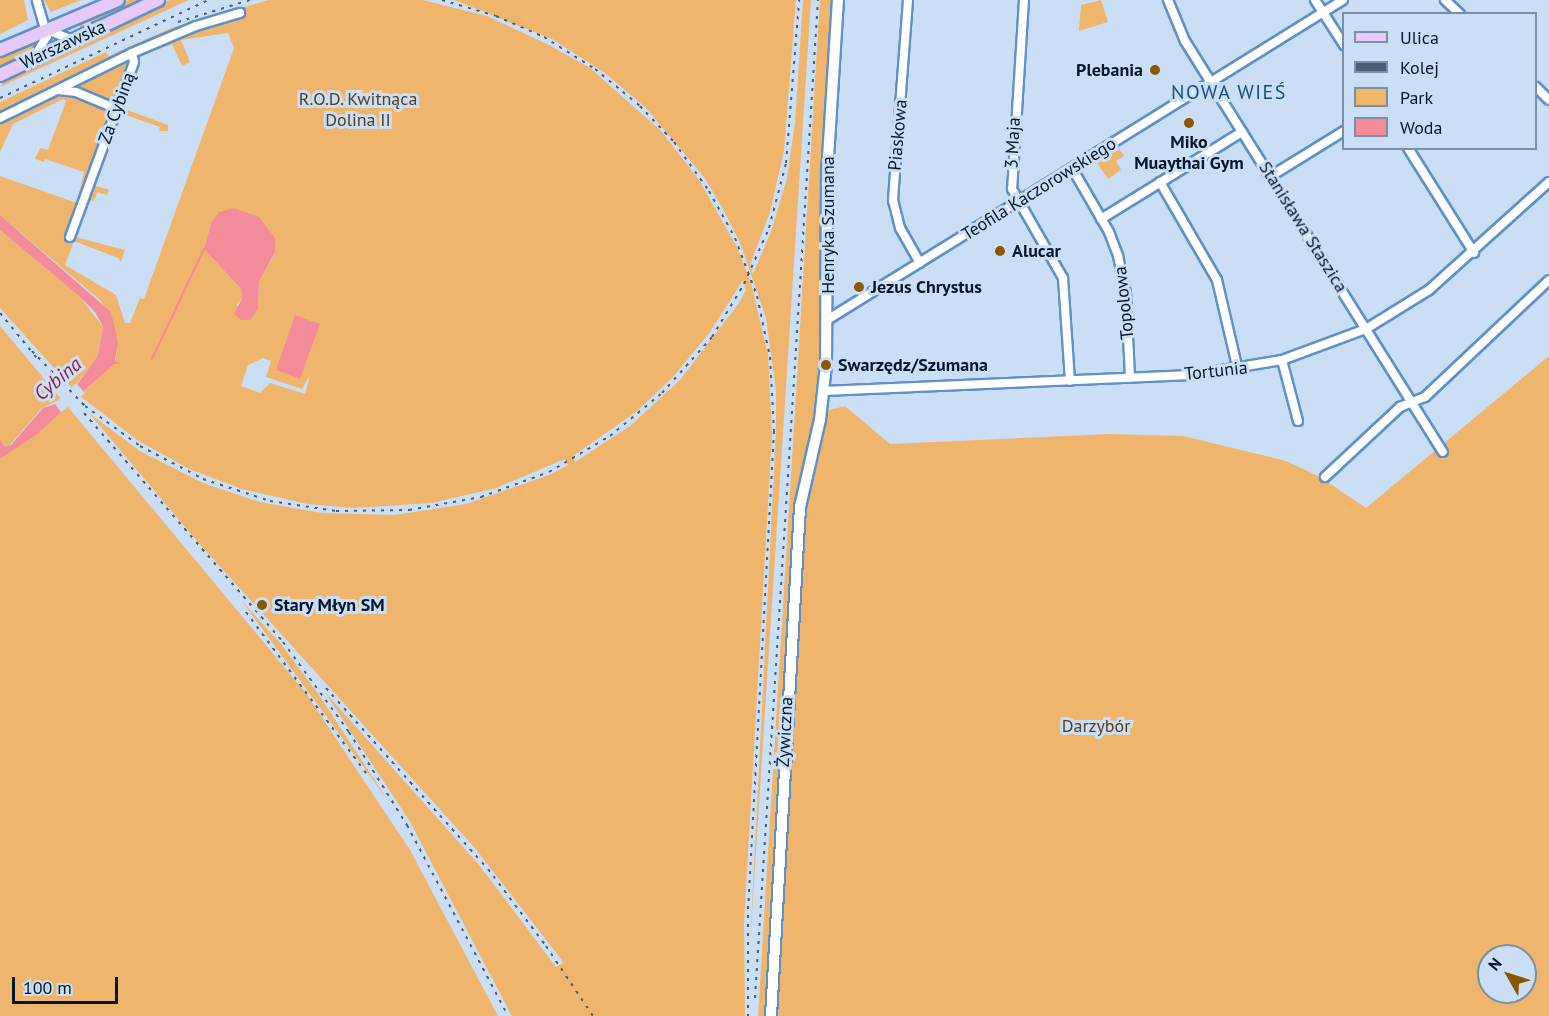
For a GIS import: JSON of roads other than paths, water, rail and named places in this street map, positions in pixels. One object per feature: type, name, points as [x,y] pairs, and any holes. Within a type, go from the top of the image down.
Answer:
[{"type":"main road","name":"Warszawska","points":[[0,50],[118,0]]},
{"type":"main road","name":"Warszawska","points":[[0,75],[158,0]]},
{"type":"street","points":[[32,60],[43,45],[47,30],[37,0]]},
{"type":"street","name":"Henryka Szumana","points":[[813,450],[824,391],[827,320],[827,174],[838,0]]},
{"type":"street","name":"Piaskowa","points":[[908,0],[893,200],[900,228],[920,263]]},
{"type":"street","name":"3 Maja","points":[[1024,0],[1011,161],[1012,189],[1056,262],[1066,288],[1070,381]]},
{"type":"street","name":"Stanisława Staszica","points":[[1168,0],[1185,41],[1443,452]]},
{"type":"street","points":[[1315,0],[1342,42]]},
{"type":"street","name":"Teofila Kaczorowskiego","points":[[827,320],[1342,0]]},
{"type":"street","points":[[1446,0],[1458,12]]},
{"type":"street","name":"Za Cybiną","points":[[70,237],[134,62],[132,53],[196,26],[240,13]]},
{"type":"street","points":[[47,30],[74,40]]},
{"type":"street","points":[[0,118],[132,53]]},
{"type":"street","points":[[1537,88],[1549,100]]},
{"type":"street","points":[[58,90],[76,92],[117,109]]},
{"type":"street","points":[[1101,219],[1242,132]]},
{"type":"street","points":[[1271,176],[1342,132]]},
{"type":"street","points":[[1409,150],[1474,253]]},
{"type":"street","name":"Topolowa","points":[[1072,168],[1115,246],[1124,280],[1130,378]]},
{"type":"street","points":[[1160,182],[1217,280],[1238,370]]},
{"type":"street","name":"Tortunia","points":[[824,391],[1130,378],[1238,370],[1282,360],[1366,329],[1429,290],[1474,253],[1549,182]]},
{"type":"street","points":[[1325,477],[1400,408],[1425,397],[1549,280]]},
{"type":"street","points":[[1282,360],[1298,421]]},
{"type":"street","name":"Żywiczna","points":[[771,1016],[799,519],[813,450]]},
{"type":"water","points":[[234,208],[259,217],[275,238],[275,252],[259,282],[258,309],[250,320],[241,320],[234,314],[242,298],[241,289],[204,249],[211,223],[219,212]]},
{"type":"water","points":[[0,215],[111,312],[118,342],[115,361],[121,364],[114,364],[36,435],[0,459],[0,440],[5,447],[11,445],[43,408],[55,404],[76,386],[98,355],[103,327],[95,312],[80,297],[0,230]]},
{"type":"water","points":[[295,315],[320,324],[300,379],[276,370]]},
{"type":"waterway","points":[[152,359],[204,249]]},
{"type":"railway","points":[[0,98],[208,0]]},
{"type":"railway","points":[[178,22],[250,0]]},
{"type":"railway","points":[[442,0],[496,16],[544,37],[595,69],[640,106],[674,142],[709,191],[735,238],[757,296],[770,357],[774,431],[748,906],[748,1016]]},
{"type":"railway","points":[[32,351],[85,406],[140,446],[203,479],[270,501],[336,511],[409,510],[481,497],[549,472],[610,436],[662,393],[712,337],[744,284],[769,228],[786,163],[799,0]]},
{"type":"railway","points":[[755,998],[818,0]]},
{"type":"railway","points":[[0,313],[37,358]]},
{"type":"railway","points":[[84,413],[283,642],[349,732],[407,825],[508,1016]]},
{"type":"railway","points":[[246,612],[366,773]]},
{"type":"railway","points":[[326,688],[488,869],[546,946],[593,1016]]},
{"type":"place","name":"Plebania","points":[[1155,70]]},
{"type":"place","name":"Miko Muaythai Gym","points":[[1189,123]]},
{"type":"place","name":"Alucar","points":[[1000,251]]},
{"type":"place","name":"Jezus Chrystus","points":[[859,287]]},
{"type":"place","name":"Swarzędz/Szumana","points":[[826,365]]},
{"type":"place","name":"Stary Młyn SM","points":[[262,605]]},
{"type":"district","name":"NOWA WIEŚ","points":[[1229,92]]},
{"type":"park label","name":"R.O.D. Kwitnąca Dolina II","points":[[358,110]]},
{"type":"park label","name":"Darzybór","points":[[1096,726]]},
{"type":"water label","name":"Cybina","points":[[58,379]]}]
